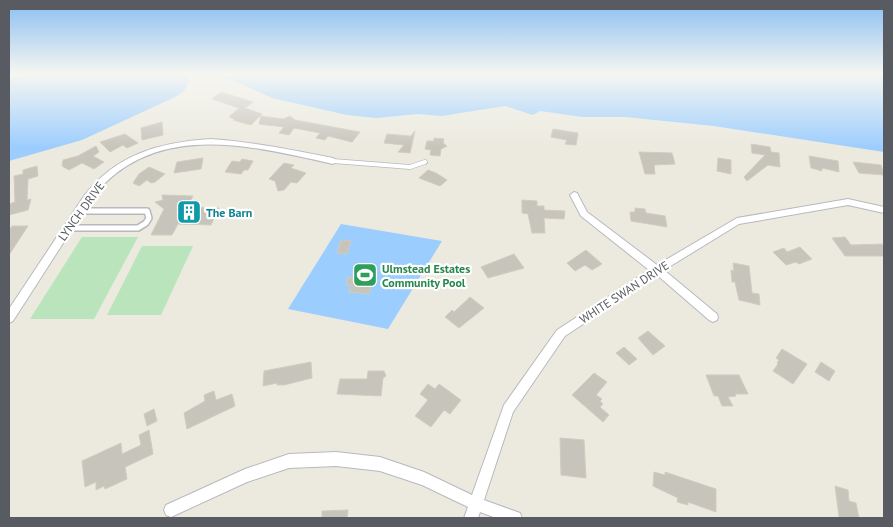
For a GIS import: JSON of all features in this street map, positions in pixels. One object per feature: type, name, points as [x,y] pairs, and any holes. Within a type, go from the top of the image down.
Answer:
[{"type":"street","name":"LYNCH DRIVE","points":[[9,318],[98,184],[131,159],[177,143],[220,140],[250,143],[333,161]]},
{"type":"street","points":[[574,195],[584,214],[657,270],[712,317]]},
{"type":"street","name":"WHITE SWAN DRIVE","points":[[471,518],[508,409],[561,333],[657,270],[737,221],[848,202],[884,210]]},
{"type":"street","points":[[171,510],[245,476],[289,462],[336,460],[380,464],[424,479],[476,504],[515,518]]},
{"type":"lane","points":[[333,161],[410,167],[426,162]]},
{"type":"lane","points":[[68,228],[138,228],[146,223],[149,218],[147,212],[144,211],[80,210]]},
{"type":"green space","points":[[82,237],[138,237],[94,319],[30,319]]},
{"type":"green space","points":[[142,246],[193,246],[161,315],[107,315]]},
{"type":"water","points":[[9,99],[172,99],[82,140],[9,161]]},
{"type":"water","points":[[275,99],[884,99],[884,152],[714,126],[625,117],[582,117],[540,111],[533,115],[505,106],[442,116],[418,114],[377,118],[347,115]]},
{"type":"water","name":"Ulmstead Estates Community Pool","points":[[341,224],[442,241],[388,329],[288,309]]},
{"type":"building","points":[[212,99],[242,99],[253,102],[245,108],[262,114],[251,125],[233,120],[235,119],[229,117],[239,108]]},
{"type":"building","points":[[261,116],[283,119],[290,116],[295,120],[360,132],[352,142],[328,136],[325,140],[316,138],[320,133],[294,128],[289,135],[279,133],[284,127],[259,124]]},
{"type":"building","points":[[162,122],[163,135],[142,140],[141,128]]},
{"type":"building","points":[[553,129],[578,133],[576,145],[565,144],[567,140],[551,137]]},
{"type":"building","points":[[415,131],[410,153],[398,152],[404,145],[384,143],[387,134],[410,136],[409,138]]},
{"type":"building","points":[[125,134],[138,143],[127,148],[123,145],[110,152],[100,142]]},
{"type":"building","points":[[434,138],[444,139],[443,143],[447,146],[441,149],[440,156],[430,155],[431,150],[425,149],[427,141],[434,141]]},
{"type":"building","points":[[751,144],[770,147],[771,152],[779,153],[780,167],[768,165],[747,181],[744,177],[765,155],[752,153]]},
{"type":"building","points":[[96,146],[99,152],[93,156],[104,162],[94,169],[82,163],[69,170],[62,166],[63,160],[78,156]]},
{"type":"building","points":[[639,152],[672,153],[675,164],[654,165],[655,174],[645,174]]},
{"type":"building","points":[[809,156],[838,161],[839,172],[822,168],[822,171],[811,168]]},
{"type":"building","points":[[203,158],[201,169],[174,173],[177,162]]},
{"type":"building","points":[[718,158],[731,160],[731,174],[717,171]]},
{"type":"building","points":[[242,159],[253,161],[248,170],[244,170],[241,174],[225,172],[232,161],[240,162]]},
{"type":"building","points":[[853,162],[881,165],[884,175],[859,173]]},
{"type":"building","points":[[284,163],[294,165],[291,168],[306,173],[297,183],[291,182],[284,190],[278,191],[275,181],[269,179]]},
{"type":"building","points":[[37,166],[38,176],[28,179],[27,200],[31,199],[28,210],[9,215],[9,204],[15,202],[14,176],[23,174],[23,170]]},
{"type":"building","points":[[149,167],[165,174],[155,182],[151,183],[147,180],[139,186],[133,183],[139,174]]},
{"type":"building","points":[[428,170],[447,180],[440,186],[419,178]]},
{"type":"building","name":"The Barn","points":[[162,195],[193,196],[187,207],[219,208],[211,225],[178,224],[172,235],[151,235],[164,209],[155,202],[163,200]]},
{"type":"building","points":[[522,200],[537,201],[537,206],[544,206],[544,210],[565,211],[564,219],[544,218],[545,233],[532,233],[528,214],[522,213]]},
{"type":"building","points":[[635,208],[645,209],[646,213],[665,216],[667,227],[631,221],[630,212],[635,212]]},
{"type":"building","points":[[12,226],[28,226],[9,255],[9,231]]},
{"type":"building","points":[[845,237],[851,245],[882,244],[884,256],[845,256],[832,238]]},
{"type":"building","points":[[341,240],[351,241],[347,254],[337,253]]},
{"type":"building","points":[[800,247],[812,259],[799,264],[796,262],[786,265],[773,252],[784,248],[787,252]]},
{"type":"building","points":[[586,250],[602,264],[592,270],[585,265],[575,271],[567,263]]},
{"type":"building","points":[[514,254],[524,268],[488,278],[481,267]]},
{"type":"building","points":[[733,263],[749,266],[752,293],[759,294],[760,305],[739,300],[735,282],[732,282],[731,270],[734,271]]},
{"type":"building","points":[[348,277],[373,279],[369,294],[349,292],[351,285],[346,285]]},
{"type":"building","points":[[470,297],[484,308],[459,328],[445,317],[452,310],[454,312]]},
{"type":"building","points":[[648,331],[665,346],[653,355],[638,338]]},
{"type":"building","points":[[624,347],[637,359],[629,365],[616,353]]},
{"type":"building","points":[[782,349],[807,364],[793,384],[773,371],[779,360],[776,358]]},
{"type":"building","points":[[311,362],[312,378],[284,385],[277,385],[277,383],[263,386],[264,371]]},
{"type":"building","points":[[821,362],[835,371],[829,381],[815,372]]},
{"type":"building","points":[[368,371],[384,371],[386,376],[383,378],[381,396],[337,394],[340,379],[367,379]]},
{"type":"building","points":[[594,373],[607,382],[596,395],[602,399],[600,401],[603,404],[600,407],[609,415],[603,422],[572,395]]},
{"type":"building","points":[[706,375],[739,375],[748,394],[735,394],[736,396],[728,397],[733,406],[722,406],[718,396],[714,396]]},
{"type":"building","points":[[428,384],[435,389],[439,384],[461,400],[450,414],[444,410],[431,427],[415,416],[428,400],[420,394]]},
{"type":"building","points":[[214,391],[216,400],[232,394],[235,406],[187,429],[184,413],[205,401],[204,395]]},
{"type":"building","points":[[154,409],[157,421],[147,426],[144,414]]},
{"type":"building","points":[[149,430],[153,454],[125,467],[127,479],[105,489],[104,486],[96,490],[96,482],[85,487],[82,461],[121,443],[122,454],[141,445],[139,435]]},
{"type":"building","points":[[560,438],[584,440],[586,478],[561,475]]},
{"type":"building","points":[[654,472],[665,475],[665,472],[716,489],[716,512],[688,502],[688,505],[677,502],[678,498],[653,486]]},
{"type":"building","points":[[835,486],[848,490],[849,501],[856,503],[859,518],[839,517]]},
{"type":"building","points":[[348,510],[347,518],[322,518],[322,511]]},
{"type":"place","name":"The Barn","points":[[189,212]]},
{"type":"place","name":"Ulmstead Estates Community Pool","points":[[365,275]]}]
